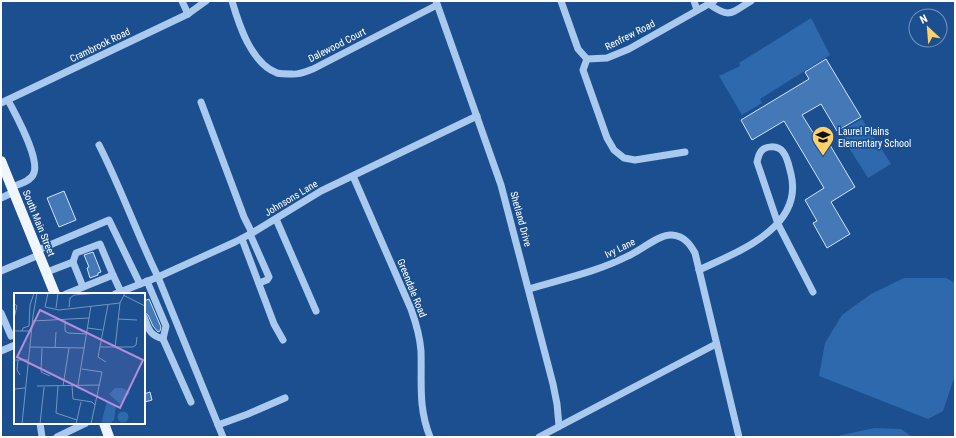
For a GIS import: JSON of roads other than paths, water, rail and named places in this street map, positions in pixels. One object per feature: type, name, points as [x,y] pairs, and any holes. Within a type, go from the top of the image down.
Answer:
[{"type":"main road","name":"South Main Street","points":[[1,161],[55,293]]},
{"type":"main road","points":[[104,424],[109,437]]},
{"type":"street","points":[[182,1],[188,14]]},
{"type":"street","name":"Crambrook Road","points":[[5,101],[188,14],[206,1]]},
{"type":"street","name":"Dalewood Court","points":[[232,1],[242,31],[252,49],[263,64],[277,73],[294,75],[313,69],[437,3]]},
{"type":"street","points":[[561,1],[578,49],[587,59],[583,70],[608,138],[614,150],[624,158],[635,160],[685,152]]},
{"type":"street","points":[[694,1],[697,10]]},
{"type":"street","points":[[712,2],[722,13],[730,13],[751,1]]},
{"type":"street","name":"Renfrew Road","points":[[587,59],[607,58],[629,49],[712,2]]},
{"type":"street","name":"Shetland Drive","points":[[437,3],[501,185],[553,384],[559,426]]},
{"type":"street","points":[[1,198],[30,178],[35,170],[35,162],[30,146],[5,101]]},
{"type":"street","points":[[201,102],[244,217],[269,277],[267,280],[259,283]]},
{"type":"street","name":"Johnsons Lane","points":[[118,293],[133,291],[140,284],[242,239],[321,191],[477,116]]},
{"type":"street","points":[[99,145],[158,277],[223,437]]},
{"type":"street","points":[[699,270],[734,253],[773,230],[778,224],[785,215],[792,200],[794,191],[793,181],[786,156],[782,150],[777,147],[763,149],[759,154],[757,162],[778,224],[813,292]]},
{"type":"street","name":"Greendale Road","points":[[352,176],[412,309],[418,329],[421,350],[422,408],[430,437]]},
{"type":"street","points":[[276,219],[316,310]]},
{"type":"street","points":[[1,271],[38,252],[109,220],[140,284]]},
{"type":"street","name":"Ivy Lane","points":[[529,290],[611,265],[660,238],[671,235],[681,237],[689,242],[695,253],[739,437]]},
{"type":"street","points":[[242,239],[274,324],[284,340]]},
{"type":"street","points":[[84,287],[73,262],[76,254],[100,244],[113,275],[118,293]]},
{"type":"street","points":[[47,272],[73,262]]},
{"type":"street","points":[[69,293],[113,275]]},
{"type":"street","points":[[148,281],[166,326],[163,339],[191,402]]},
{"type":"street","points":[[1,313],[11,336]]},
{"type":"street","points":[[145,319],[151,333],[155,337],[163,339]]},
{"type":"street","points":[[539,437],[716,344]]},
{"type":"street","points":[[1,352],[14,346]]},
{"type":"street","points":[[218,425],[285,398]]},
{"type":"street","points":[[40,424],[42,437]]},
{"type":"street","points":[[57,437],[84,424]]},
{"type":"place","name":"Laurel Plains Elementary School","points":[[823,156]]}]
